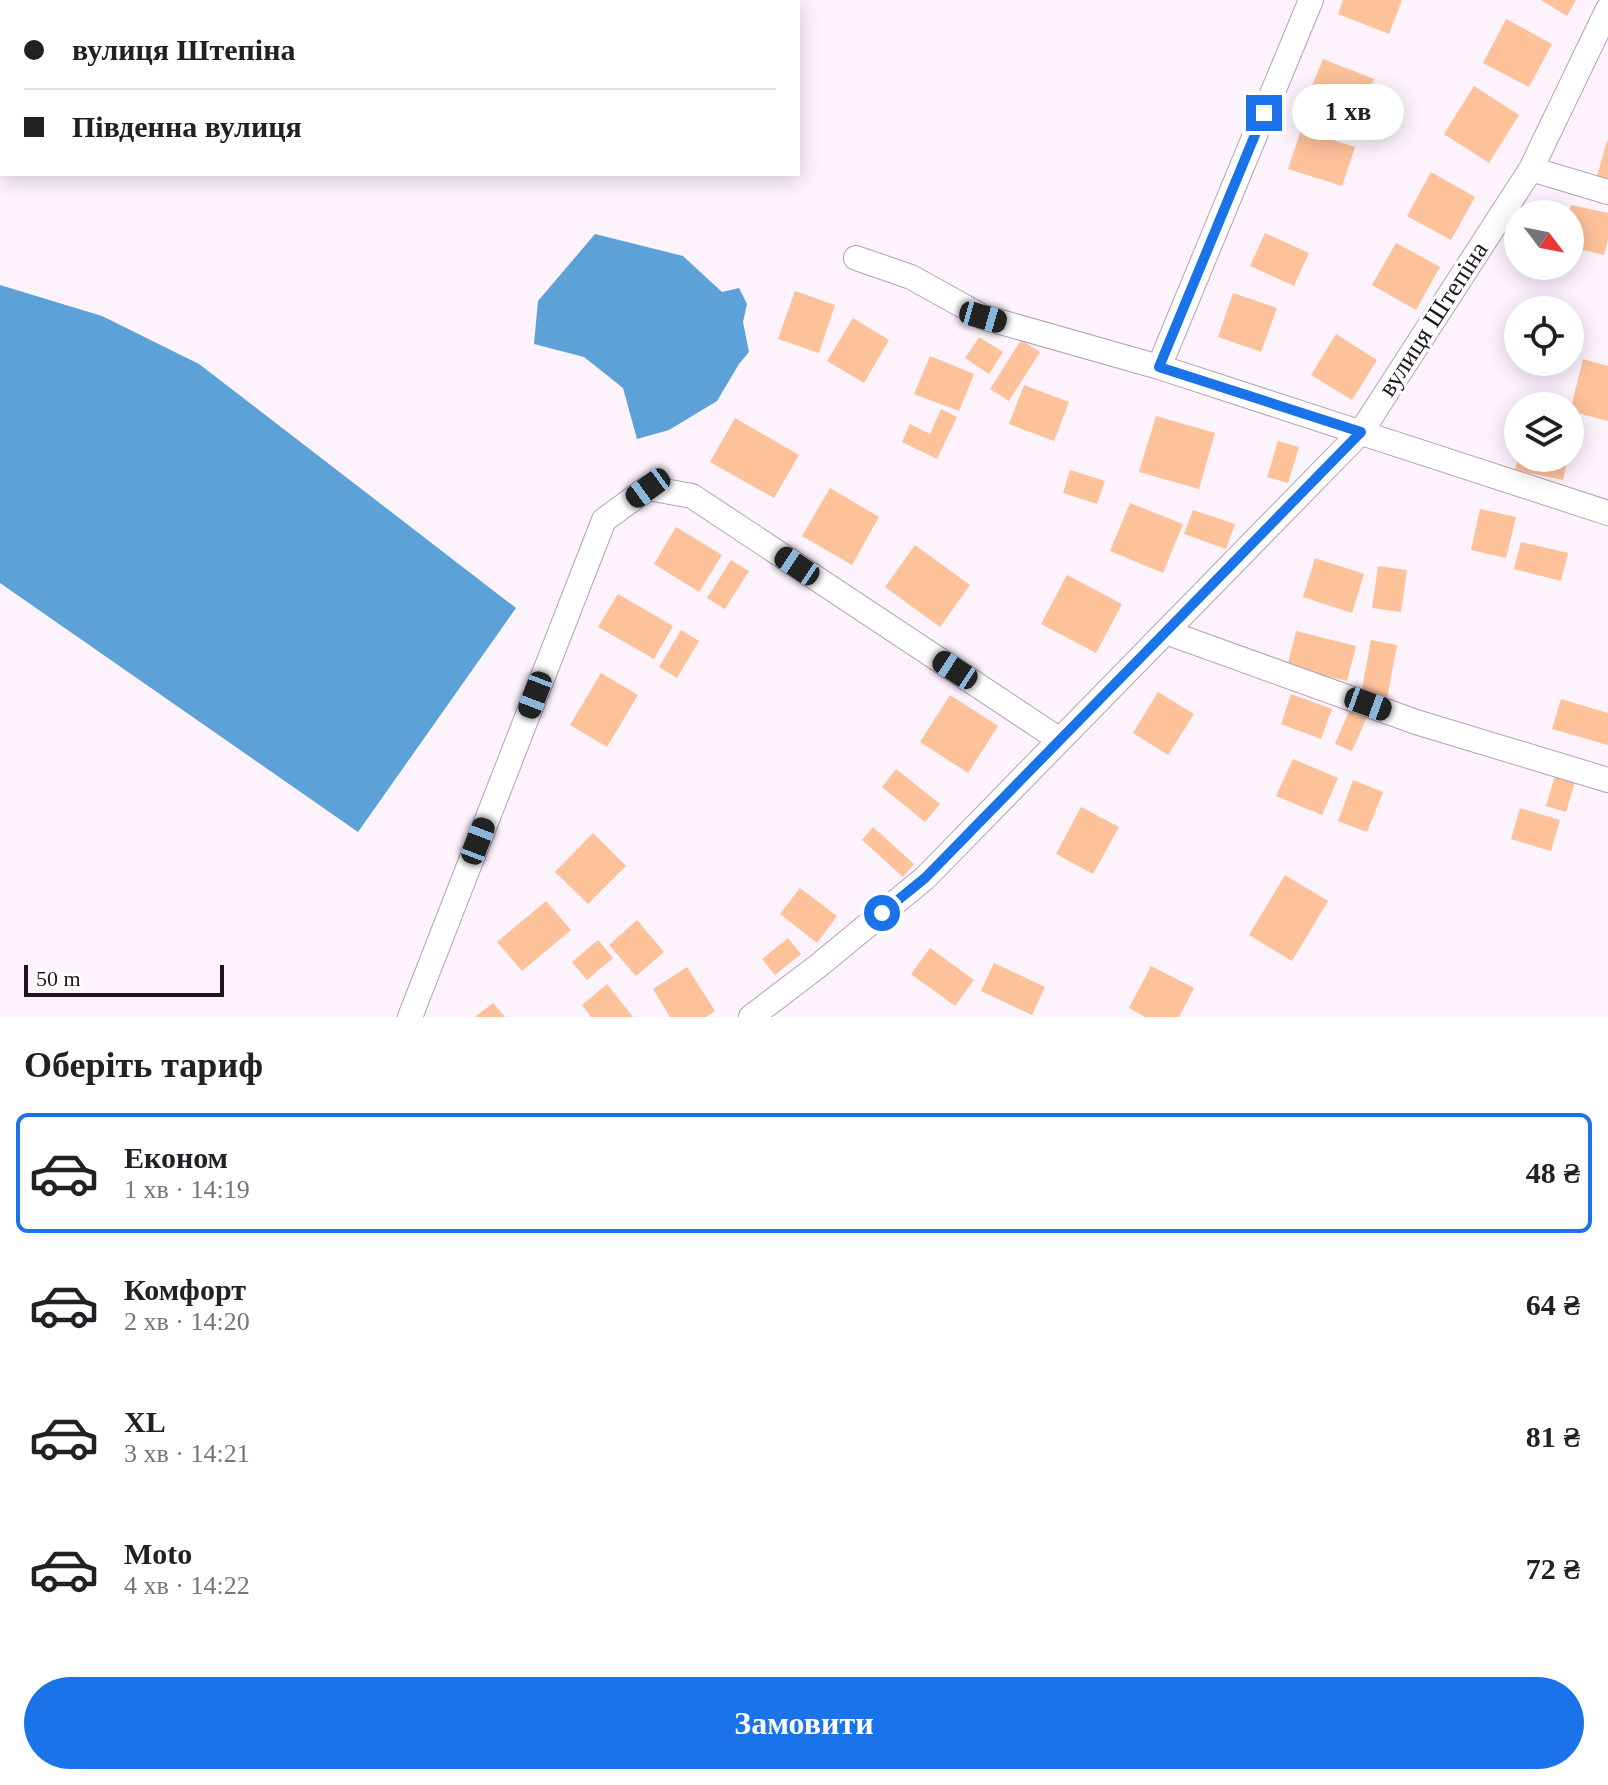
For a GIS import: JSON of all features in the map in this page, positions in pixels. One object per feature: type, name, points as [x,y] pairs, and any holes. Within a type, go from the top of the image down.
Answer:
[{"type":"street","points":[[1159,367],[1311,0]]},
{"type":"street","name":"вулиця Штепіна","points":[[751,1017],[925,878],[1361,432],[1531,169],[1608,9]]},
{"type":"street","points":[[1531,169],[1608,192]]},
{"type":"street","points":[[856,258],[911,277],[983,317],[1159,367],[1608,513]]},
{"type":"street","points":[[410,1017],[604,520],[648,488],[692,496],[1060,740]]},
{"type":"street","points":[[1166,632],[1416,722],[1608,780]]},
{"type":"water","points":[[595,234],[683,256],[722,292],[739,288],[747,304],[743,322],[749,352],[717,401],[669,430],[637,439],[623,388],[584,357],[534,344],[538,301]]},
{"type":"water","points":[[0,285],[102,316],[199,364],[516,608],[358,832],[0,583]]},
{"type":"building","points":[[1343,0],[1402,0],[1389,34],[1338,14]]},
{"type":"building","points":[[1541,0],[1576,0],[1567,16]]},
{"type":"building","points":[[1506,19],[1552,44],[1529,87],[1483,63]]},
{"type":"building","points":[[1323,59],[1374,79],[1359,116],[1308,96]]},
{"type":"building","points":[[1474,86],[1519,115],[1489,163],[1444,134]]},
{"type":"building","points":[[1301,130],[1355,147],[1342,186],[1288,169]]},
{"type":"building","points":[[1608,141],[1608,180],[1597,176]]},
{"type":"building","points":[[1431,172],[1475,197],[1451,240],[1407,216]]},
{"type":"building","points":[[1584,208],[1608,213],[1608,240],[1604,255],[1584,250]]},
{"type":"building","points":[[1265,233],[1309,253],[1294,286],[1250,266]]},
{"type":"building","points":[[1396,243],[1440,267],[1416,310],[1372,285]]},
{"type":"building","points":[[795,291],[835,305],[819,353],[778,339]]},
{"type":"building","points":[[1233,293],[1277,308],[1261,352],[1218,337]]},
{"type":"building","points":[[853,318],[889,340],[864,383],[827,361]]},
{"type":"building","points":[[1336,334],[1377,360],[1352,400],[1311,375]]},
{"type":"building","points":[[979,337],[1003,352],[989,374],[965,358]]},
{"type":"building","points":[[1021,340],[1040,352],[1009,401],[990,389]]},
{"type":"building","points":[[930,356],[974,374],[959,411],[914,394]]},
{"type":"building","points":[[1584,359],[1608,366],[1608,421],[1584,415],[1584,392],[1575,392],[1579,376],[1584,376]]},
{"type":"building","points":[[1024,385],[1069,402],[1054,441],[1009,424]]},
{"type":"building","points":[[941,409],[957,417],[937,459],[902,442],[910,424],[930,434]]},
{"type":"building","points":[[1156,416],[1215,433],[1199,489],[1139,472]]},
{"type":"building","points":[[735,418],[799,455],[774,498],[710,462]]},
{"type":"building","points":[[1278,441],[1299,447],[1288,483],[1267,477]]},
{"type":"building","points":[[1070,470],[1105,481],[1097,504],[1063,493]]},
{"type":"building","points":[[1525,472],[1565,472],[1563,480]]},
{"type":"building","points":[[830,488],[879,517],[852,565],[802,536]]},
{"type":"building","points":[[1130,503],[1183,524],[1163,573],[1110,551]]},
{"type":"building","points":[[1480,509],[1516,517],[1506,558],[1471,550]]},
{"type":"building","points":[[1193,510],[1235,524],[1226,549],[1184,534]]},
{"type":"building","points":[[676,527],[722,555],[699,592],[654,564]]},
{"type":"building","points":[[1521,542],[1568,553],[1561,581],[1514,569]]},
{"type":"building","points":[[915,545],[970,585],[940,627],[885,587]]},
{"type":"building","points":[[1315,558],[1364,574],[1352,613],[1303,597]]},
{"type":"building","points":[[731,560],[749,571],[725,609],[707,598]]},
{"type":"building","points":[[1378,566],[1407,570],[1401,612],[1372,608]]},
{"type":"building","points":[[1067,575],[1122,604],[1096,653],[1041,624]]},
{"type":"building","points":[[618,594],[673,626],[654,659],[598,627]]},
{"type":"building","points":[[681,630],[699,641],[677,678],[659,667]]},
{"type":"building","points":[[1296,631],[1356,646],[1347,681],[1287,667]]},
{"type":"building","points":[[1371,640],[1397,645],[1387,699],[1361,694]]},
{"type":"building","points":[[601,673],[638,695],[607,747],[570,725]]},
{"type":"building","points":[[1158,692],[1194,714],[1168,755],[1133,733]]},
{"type":"building","points":[[1291,694],[1332,709],[1321,739],[1281,724]]},
{"type":"building","points":[[950,695],[998,726],[968,773],[920,742]]},
{"type":"building","points":[[1561,699],[1608,713],[1608,745],[1552,729]]},
{"type":"building","points":[[1350,709],[1367,717],[1352,751],[1335,744]]},
{"type":"building","points":[[1293,759],[1338,778],[1322,815],[1276,796]]},
{"type":"building","points":[[896,769],[940,804],[925,822],[882,787]]},
{"type":"building","points":[[1555,776],[1575,782],[1566,812],[1546,806]]},
{"type":"building","points":[[1353,780],[1383,792],[1367,832],[1338,821]]},
{"type":"building","points":[[1081,807],[1119,827],[1093,874],[1056,854]]},
{"type":"building","points":[[1520,808],[1560,820],[1551,851],[1511,839]]},
{"type":"building","points":[[873,827],[914,864],[903,877],[862,840]]},
{"type":"building","points":[[593,833],[626,866],[588,904],[555,872]]},
{"type":"building","points":[[1285,875],[1328,901],[1292,961],[1249,935]]},
{"type":"building","points":[[800,888],[837,916],[817,943],[780,914]]},
{"type":"building","points":[[546,901],[571,930],[522,971],[497,942]]},
{"type":"building","points":[[637,920],[664,952],[636,976],[609,945]]},
{"type":"building","points":[[788,938],[801,954],[775,975],[762,959]]},
{"type":"building","points":[[598,940],[613,958],[587,980],[572,962]]},
{"type":"building","points":[[930,948],[974,980],[955,1006],[911,974]]},
{"type":"building","points":[[994,963],[1045,987],[1032,1015],[981,991]]},
{"type":"building","points":[[1151,966],[1194,988],[1179,1017],[1145,1017],[1129,1008]]},
{"type":"building","points":[[687,967],[715,1011],[706,1017],[670,1017],[653,989]]},
{"type":"building","points":[[607,984],[633,1017],[591,1017],[582,1005]]},
{"type":"building","points":[[493,1003],[505,1017],[475,1017]]},
{"type":"route","points":[[882,913],[925,878],[1361,432],[1159,367],[1264,113]]}]
